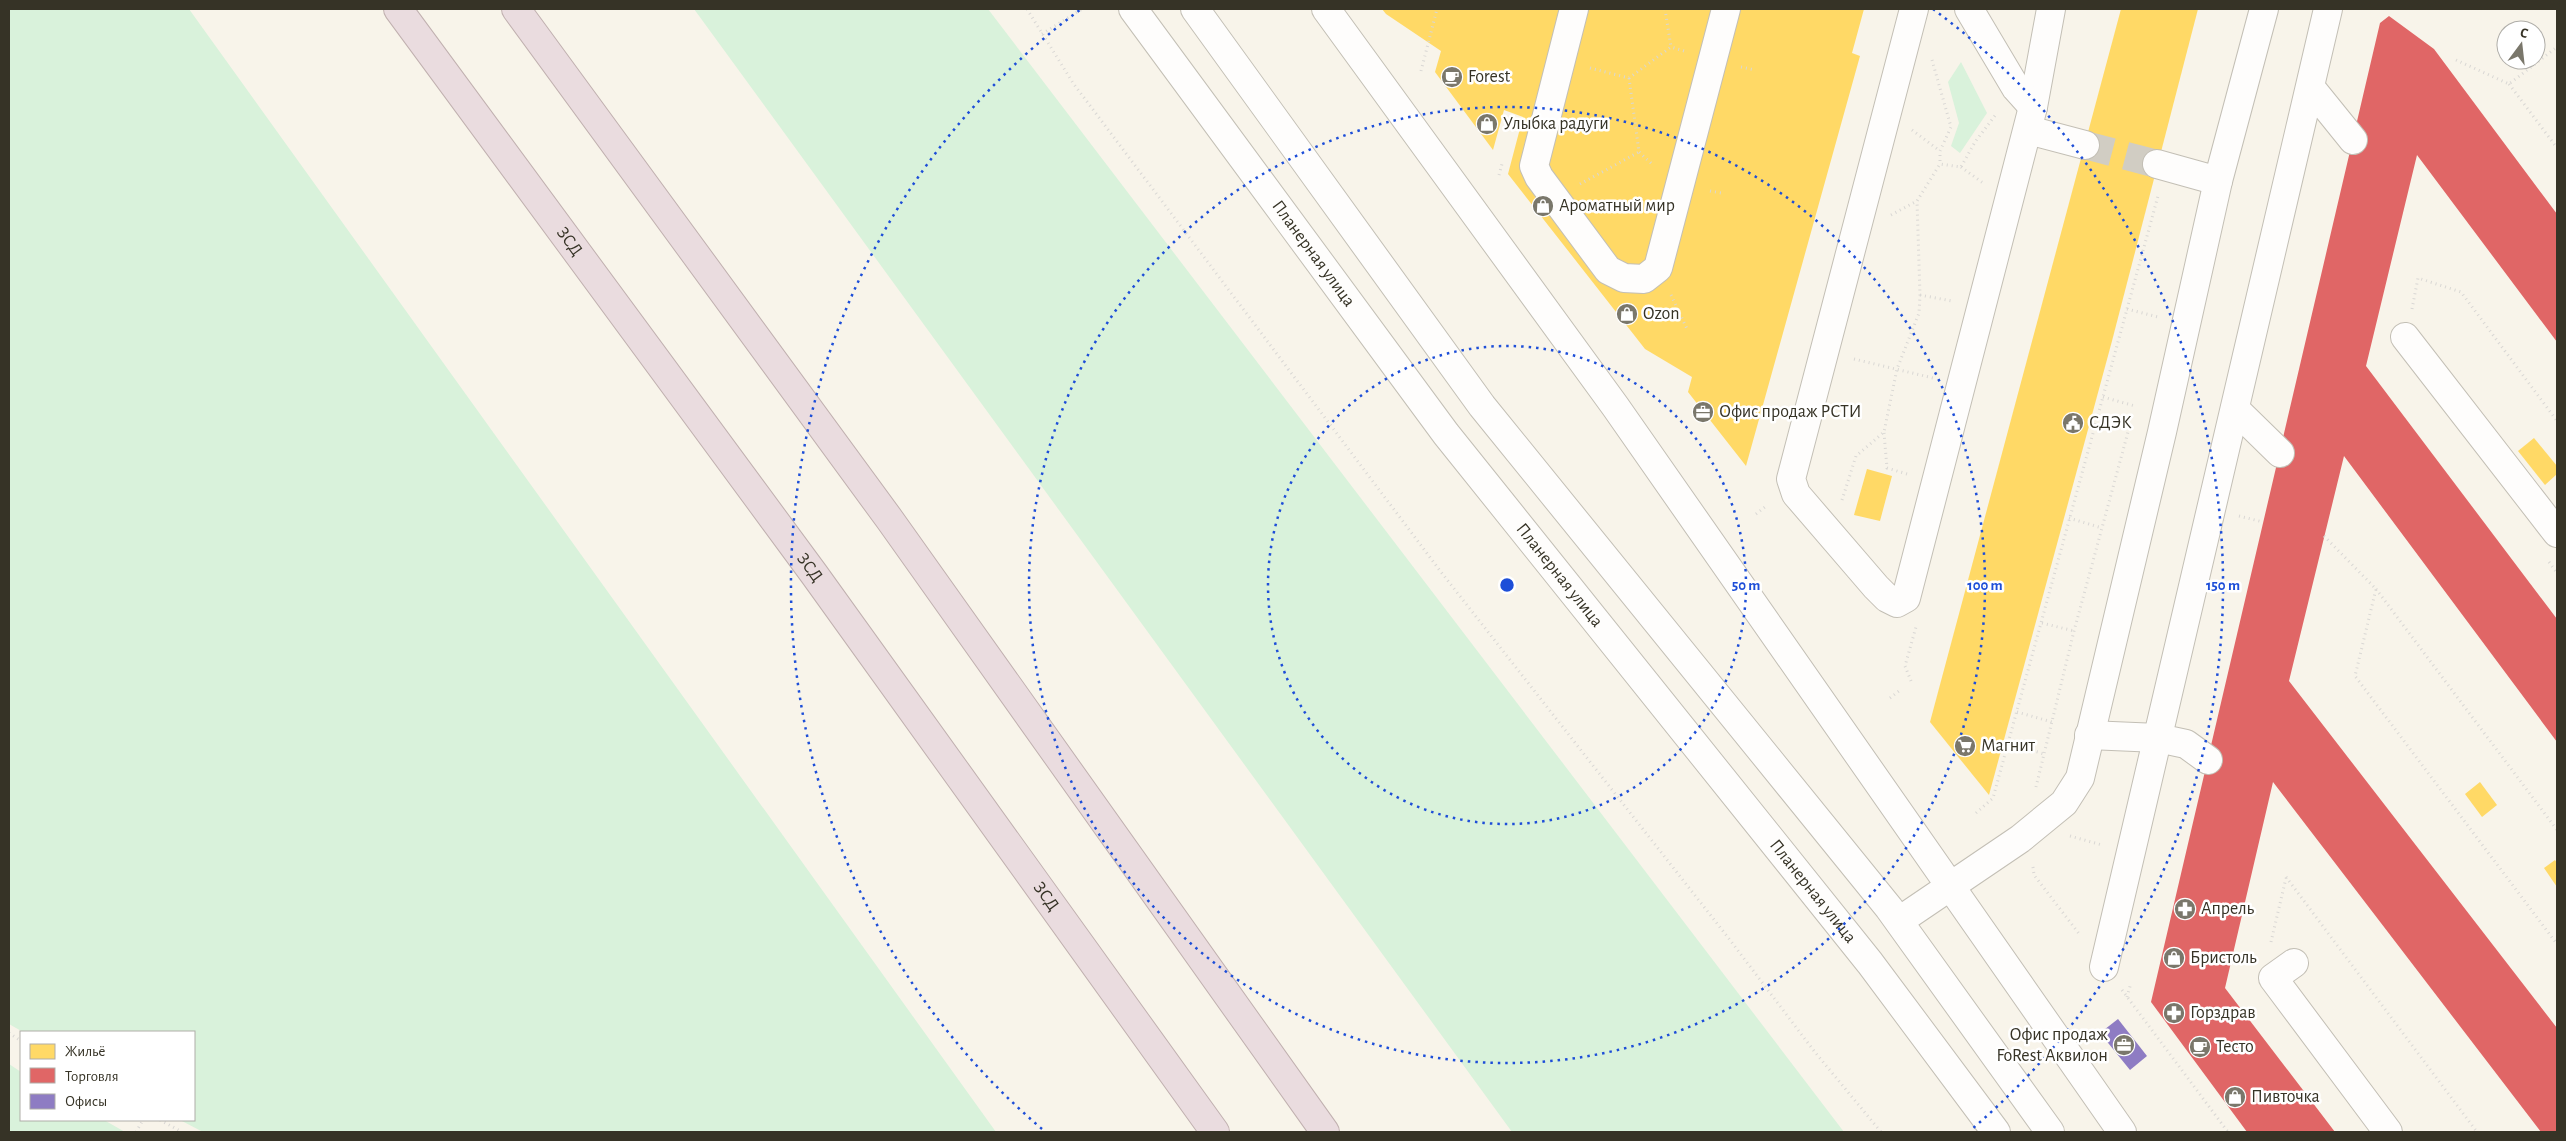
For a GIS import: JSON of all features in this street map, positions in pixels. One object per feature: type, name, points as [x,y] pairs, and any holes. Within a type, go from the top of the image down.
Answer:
[{"type":"highway","name":"ЗСД","points":[[398,9],[814,574],[1215,1132]]},
{"type":"highway","points":[[516,9],[890,520],[1325,1132]]},
{"type":"street","name":"Планерная улица","points":[[1133,9],[1446,434],[1870,963],[1996,1132]]},
{"type":"street","points":[[1195,9],[1482,406],[1899,921],[2050,1132]]},
{"type":"street","points":[[1326,9],[1615,406],[2122,1132]]},
{"type":"street","points":[[1574,9],[1534,166],[1539,177],[1608,270],[1624,278],[1644,279],[1658,268],[1726,9]]},
{"type":"street","points":[[1914,9],[1792,472],[1791,485],[1796,494],[1887,598],[1898,603],[1906,598],[1962,385],[2025,108],[2052,9]]},
{"type":"street","points":[[1969,9],[2025,108],[2085,145]]},
{"type":"street","points":[[1899,921],[2020,839],[2064,803],[2080,778],[2162,432],[2218,181],[2264,9]]},
{"type":"street","points":[[2104,967],[2328,9]]},
{"type":"street","points":[[2311,88],[2353,140]]},
{"type":"street","points":[[2162,166],[2218,181]]},
{"type":"street","points":[[2405,337],[2557,533]]},
{"type":"street","points":[[2235,409],[2280,453]]},
{"type":"street","points":[[2089,735],[2158,738],[2186,744],[2208,760]]},
{"type":"street","points":[[2294,963],[2273,978],[2388,1132]]},
{"type":"path","points":[[1027,9],[1072,83],[1441,572],[1730,940],[1814,1051],[1882,1132]]},
{"type":"path","points":[[1042,34],[1082,9]]},
{"type":"path","points":[[1421,71],[1436,9]]},
{"type":"path","points":[[1665,9],[1671,47]]},
{"type":"path","points":[[1560,61],[1629,78],[1671,47]]},
{"type":"path","points":[[1671,47],[1755,70]]},
{"type":"path","points":[[2509,84],[2557,47]]},
{"type":"path","points":[[1929,509],[1907,474],[1886,468],[1884,432],[1897,369],[1919,313],[1917,201],[1940,164],[1940,151],[1951,127],[1930,51]]},
{"type":"path","points":[[2456,60],[2509,84],[2557,148]]},
{"type":"path","points":[[1940,164],[1961,167],[1975,142],[2025,108]]},
{"type":"path","points":[[1555,198],[1639,152]]},
{"type":"path","points":[[1976,813],[1992,798],[2017,712],[2128,309],[2162,166]]},
{"type":"path","points":[[1674,302],[1688,330]]},
{"type":"path","points":[[2128,309],[2163,318]]},
{"type":"path","points":[[1824,351],[1962,385]]},
{"type":"path","points":[[2103,397],[2135,406]]},
{"type":"path","points":[[2133,415],[2135,406],[2140,402]]},
{"type":"path","points":[[2034,792],[2074,631],[2131,424]]},
{"type":"path","points":[[1835,498],[1844,500],[1856,456],[1884,432]]},
{"type":"path","points":[[1756,514],[1765,507]]},
{"type":"path","points":[[2070,518],[2102,528]]},
{"type":"path","points":[[2324,536],[2376,589],[2557,830]]},
{"type":"path","points":[[2376,589],[2355,676],[2557,944]]},
{"type":"path","points":[[1906,598],[1916,628],[1905,666],[1911,681]]},
{"type":"path","points":[[2042,622],[2074,631]]},
{"type":"path","points":[[1890,698],[1900,691]]},
{"type":"path","points":[[2017,712],[2052,722]]},
{"type":"path","points":[[2008,743],[2044,754]]},
{"type":"path","points":[[2064,835],[2112,848]]},
{"type":"path","points":[[2020,839],[2030,854],[2034,875],[2228,1132]]},
{"type":"path","points":[[2286,877],[2476,1132]]},
{"type":"path","points":[[9,1033],[20,1039]]},
{"type":"path","points":[[136,1132],[143,1121]]},
{"type":"path","points":[[162,1121],[182,1132]]},
{"type":"green space","points":[[9,9],[189,9],[996,1132],[203,1132],[182,1121],[195,1121],[195,1031],[21,1031],[9,1024]]},
{"type":"green space","points":[[694,9],[988,9],[1844,1132],[1512,1132]]},
{"type":"green space","points":[[1961,62],[1987,113],[1960,153],[1951,146],[1959,123],[1948,82]]},
{"type":"green space","points":[[9,1064],[20,1071],[20,1121],[106,1121],[125,1132],[9,1132]]},
{"type":"building: Жильё","points":[[1382,9],[1864,9],[1852,53],[1860,56],[1746,466],[1688,392],[1692,377],[1645,349],[1508,174],[1523,117],[1504,110],[1493,150],[1435,72],[1441,51],[1386,14]]},
{"type":"building: Жильё","points":[[2121,9],[2198,9],[2112,341],[1989,795],[1930,722]]},
{"type":"building: Жильё","points":[[2534,438],[2557,466],[2557,474],[2545,485],[2518,451]]},
{"type":"building: Жильё","points":[[1867,469],[1892,476],[1880,521],[1854,515]]},
{"type":"building: Жильё","points":[[2480,782],[2497,805],[2482,817],[2465,794]]},
{"type":"building: Жильё","points":[[2555,860],[2557,863],[2557,887],[2544,868]]},
{"type":"building: Торговля","points":[[2389,16],[2434,49],[2557,214],[2557,342],[2417,155],[2366,366],[2557,619],[2557,742],[2344,456],[2289,681],[2557,1028],[2557,1132],[2541,1132],[2273,782],[2225,988],[2335,1132],[2247,1132],[2151,1002],[2380,23]]},
{"type":"building: Офисы","name":"Офис продаж FoRest Аквилон","points":[[2118,1019],[2147,1056],[2130,1070],[2100,1033]]},
{"type":"tunnel","points":[[2085,145],[2157,164]]},
{"type":"place","name":"Forest","points":[[1452,77]]},
{"type":"place","name":"Улыбка радуги","points":[[1487,124]]},
{"type":"place","name":"Ароматный мир","points":[[1543,206]]},
{"type":"place","name":"Ozon","points":[[1627,314]]},
{"type":"place","name":"Офис продаж РСТИ","points":[[1703,412]]},
{"type":"place","name":"СДЭК","points":[[2073,423]]},
{"type":"place","name":"Магнит","points":[[1965,746]]},
{"type":"place","name":"Апрель","points":[[2185,909]]},
{"type":"place","name":"Бристоль","points":[[2174,958]]},
{"type":"place","name":"Горздрав","points":[[2174,1013]]},
{"type":"place","name":"Офис продаж FoRest Аквилон","points":[[2124,1045]]},
{"type":"place","name":"Тесто","points":[[2200,1047]]},
{"type":"place","name":"Пивточка","points":[[2235,1097]]}]
